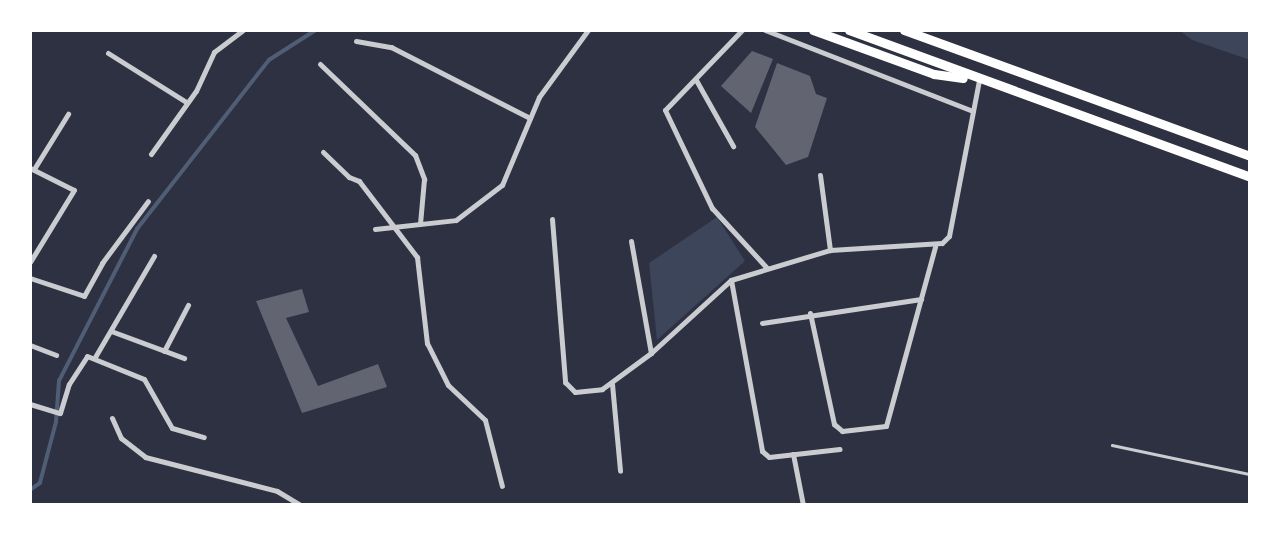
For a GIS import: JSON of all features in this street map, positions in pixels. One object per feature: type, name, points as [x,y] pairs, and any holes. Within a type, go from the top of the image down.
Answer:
[{"type":"highway","points":[[813,30],[934,74],[979,80]]},
{"type":"highway","points":[[849,30],[868,33],[979,80],[1250,177]]},
{"type":"highway","points":[[904,30],[1250,156]]},
{"type":"street","points":[[151,154],[186,102],[214,52],[243,30]]},
{"type":"street","points":[[375,229],[456,220],[502,185],[539,97],[588,30]]},
{"type":"street","points":[[742,30],[665,110],[712,208],[766,267]]},
{"type":"street","points":[[765,30],[973,111]]},
{"type":"street","points":[[356,41],[391,47],[530,118]]},
{"type":"street","points":[[108,53],[186,102]]},
{"type":"street","points":[[320,64],[415,155],[424,179],[420,224]]},
{"type":"street","points":[[696,80],[733,146]]},
{"type":"street","points":[[552,219],[565,382],[575,392],[612,384],[651,353],[731,280],[766,267],[830,250],[935,247],[949,236],[979,80]]},
{"type":"street","points":[[30,262],[74,190],[32,169],[68,114]]},
{"type":"street","points":[[323,152],[349,177],[359,181],[417,257],[427,343],[448,385],[485,420],[502,486]]},
{"type":"street","points":[[820,175],[830,250]]},
{"type":"street","points":[[30,278],[84,296],[102,263],[148,201]]},
{"type":"street","points":[[631,241],[651,353]]},
{"type":"street","points":[[810,313],[834,424],[842,431],[879,427],[890,420],[935,247]]},
{"type":"street","points":[[95,358],[154,256]]},
{"type":"street","points":[[731,280],[762,451],[769,457],[840,449]]},
{"type":"street","points":[[762,323],[810,313],[921,299]]},
{"type":"street","points":[[164,351],[188,305]]},
{"type":"street","points":[[111,331],[184,358]]},
{"type":"street","points":[[30,345],[56,355]]},
{"type":"street","points":[[30,404],[57,414],[83,356],[95,358],[144,379],[175,431],[204,437]]},
{"type":"street","points":[[612,384],[620,471]]},
{"type":"street","points":[[112,418],[121,438],[145,457],[277,491],[300,505]]},
{"type":"street","points":[[793,454],[803,505]]},
{"type":"lane","points":[[1112,445],[1250,474]]},
{"type":"shaded area","points":[[1179,30],[1250,30],[1250,60],[1192,40]]},
{"type":"shaded area","points":[[717,217],[745,261],[657,340],[649,263]]},
{"type":"building","points":[[752,51],[773,59],[751,113],[721,86]]},
{"type":"building","points":[[777,63],[810,76],[816,94],[827,98],[808,157],[786,165],[755,127]]},
{"type":"building","points":[[302,289],[309,312],[286,318],[318,386],[378,364],[387,387],[302,413],[256,301]]},
{"type":"waterway","points":[[30,490],[40,483],[56,422],[59,381],[137,229],[269,60],[316,30]]}]
